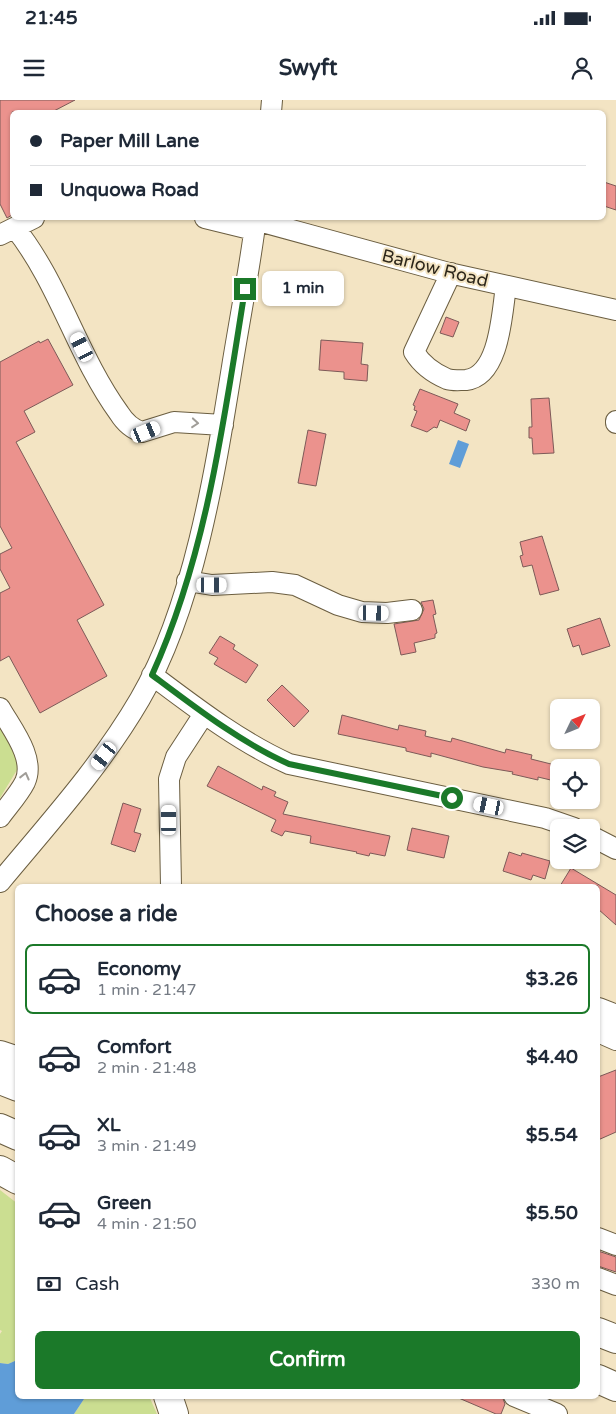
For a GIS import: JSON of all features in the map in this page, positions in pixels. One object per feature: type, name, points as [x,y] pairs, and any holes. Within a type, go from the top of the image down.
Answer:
[{"type":"highway","points":[[600,1013],[616,1020]]},
{"type":"highway","points":[[0,1055],[15,1060]]},
{"type":"highway","points":[[0,1080],[15,1087]]},
{"type":"highway","points":[[0,1128],[15,1135]]},
{"type":"highway","points":[[0,1170],[15,1178]]},
{"type":"highway","points":[[600,1333],[616,1339]]},
{"type":"highway","points":[[600,1380],[616,1387]]},
{"type":"highway","points":[[169,1399],[174,1414]]},
{"type":"street","points":[[30,220],[7,231],[36,259],[118,412],[125,421],[142,432],[168,423],[223,425]]},
{"type":"street","name":"Barlow Road","points":[[225,220],[255,223],[451,273],[616,310]]},
{"type":"street","points":[[0,882],[93,770],[120,731],[152,675],[172,628],[187,581],[219,452],[255,223]]},
{"type":"street","points":[[451,273],[414,352],[419,360],[434,373],[452,381],[472,379],[489,364],[498,342],[506,286]]},
{"type":"street","points":[[187,581],[212,585],[272,582],[294,586],[362,612],[412,610]]},
{"type":"street","points":[[152,675],[204,714],[273,757],[289,764],[550,820]]},
{"type":"street","points":[[0,708],[26,758],[28,772],[24,783],[0,817]]},
{"type":"street","points":[[171,884],[169,779],[176,757],[204,714]]},
{"type":"street","points":[[600,841],[616,849]]},
{"type":"street","points":[[600,1033],[616,1040]]},
{"type":"street","points":[[0,1166],[15,1173]]},
{"type":"street","points":[[600,1239],[616,1246]]},
{"type":"street","points":[[600,1279],[616,1285]]},
{"type":"street","points":[[521,1399],[557,1414]]},
{"type":"green space","points":[[0,727],[20,765],[0,798]]},
{"type":"green space","points":[[0,1190],[15,1202],[15,1361],[8,1364],[0,1363],[0,1334],[2,1331],[0,1330]]},
{"type":"green space","points":[[84,1399],[150,1399],[157,1414],[74,1414]]},
{"type":"water","points":[[458,440],[469,444],[460,468],[449,464]]},
{"type":"water","points":[[15,1361],[15,1399],[84,1399],[74,1414],[0,1414],[0,1363],[8,1364]]},
{"type":"building","points":[[0,100],[75,100],[56,110],[10,110],[10,216],[7,218],[0,204]]},
{"type":"building","points":[[606,183],[616,186],[616,210],[606,207]]},
{"type":"building","points":[[446,317],[459,322],[453,337],[440,333]]},
{"type":"building","points":[[48,339],[73,385],[24,411],[35,432],[16,442],[104,605],[77,620],[107,676],[40,713],[9,656],[0,661],[0,593],[10,588],[0,569],[0,554],[12,548],[0,526],[0,362],[39,341],[40,343]]},
{"type":"building","points":[[321,340],[363,343],[361,364],[368,365],[367,381],[344,379],[344,372],[319,370]]},
{"type":"building","points":[[420,389],[458,404],[454,413],[470,420],[466,431],[440,420],[437,428],[434,427],[427,432],[411,426],[417,411],[414,410],[415,406],[413,405]]},
{"type":"building","points":[[549,398],[554,453],[533,454],[532,438],[529,438],[529,427],[532,427],[531,399]]},
{"type":"building","points":[[308,430],[326,434],[316,486],[298,483]]},
{"type":"building","points":[[542,536],[559,590],[540,595],[532,565],[523,567],[520,556],[523,555],[520,542]]},
{"type":"building","points":[[433,600],[436,614],[433,615],[437,633],[435,638],[414,643],[416,652],[401,655],[394,624],[419,620],[424,609],[421,602]]},
{"type":"building","points":[[600,618],[610,646],[582,655],[579,645],[573,647],[567,629]]},
{"type":"building","points":[[220,636],[235,645],[233,649],[258,665],[246,683],[214,664],[218,658],[209,653]]},
{"type":"building","points":[[282,685],[309,711],[294,727],[267,700]]},
{"type":"building","points":[[342,715],[398,730],[399,725],[426,731],[425,736],[451,742],[452,738],[505,753],[506,749],[532,755],[531,759],[550,764],[550,780],[538,777],[538,780],[512,774],[513,772],[483,767],[431,753],[431,757],[406,751],[406,748],[338,734]]},
{"type":"building","points":[[218,766],[262,790],[263,786],[276,792],[274,796],[288,802],[283,814],[390,836],[385,856],[370,853],[369,856],[310,843],[311,836],[285,831],[282,836],[271,831],[276,820],[207,786]]},
{"type":"building","points":[[123,803],[141,809],[134,832],[141,834],[135,852],[111,844]]},
{"type":"building","points":[[412,828],[449,836],[444,858],[407,850]]},
{"type":"building","points":[[509,852],[521,856],[522,853],[550,861],[545,879],[533,875],[531,880],[503,871]]},
{"type":"building","points":[[570,869],[573,869],[598,884],[561,884]]},
{"type":"building","points":[[600,885],[616,895],[616,925],[600,911]]},
{"type":"building","points":[[616,1070],[616,1132],[600,1139],[600,1076]]},
{"type":"building","points":[[600,1252],[616,1257],[616,1272],[600,1267]]},
{"type":"building","points":[[461,1399],[503,1399],[505,1404],[501,1414],[496,1414]]},
{"type":"route","points":[[245,289],[219,452],[191,568],[172,628],[152,675],[204,714],[273,757],[289,764],[452,798]]}]
